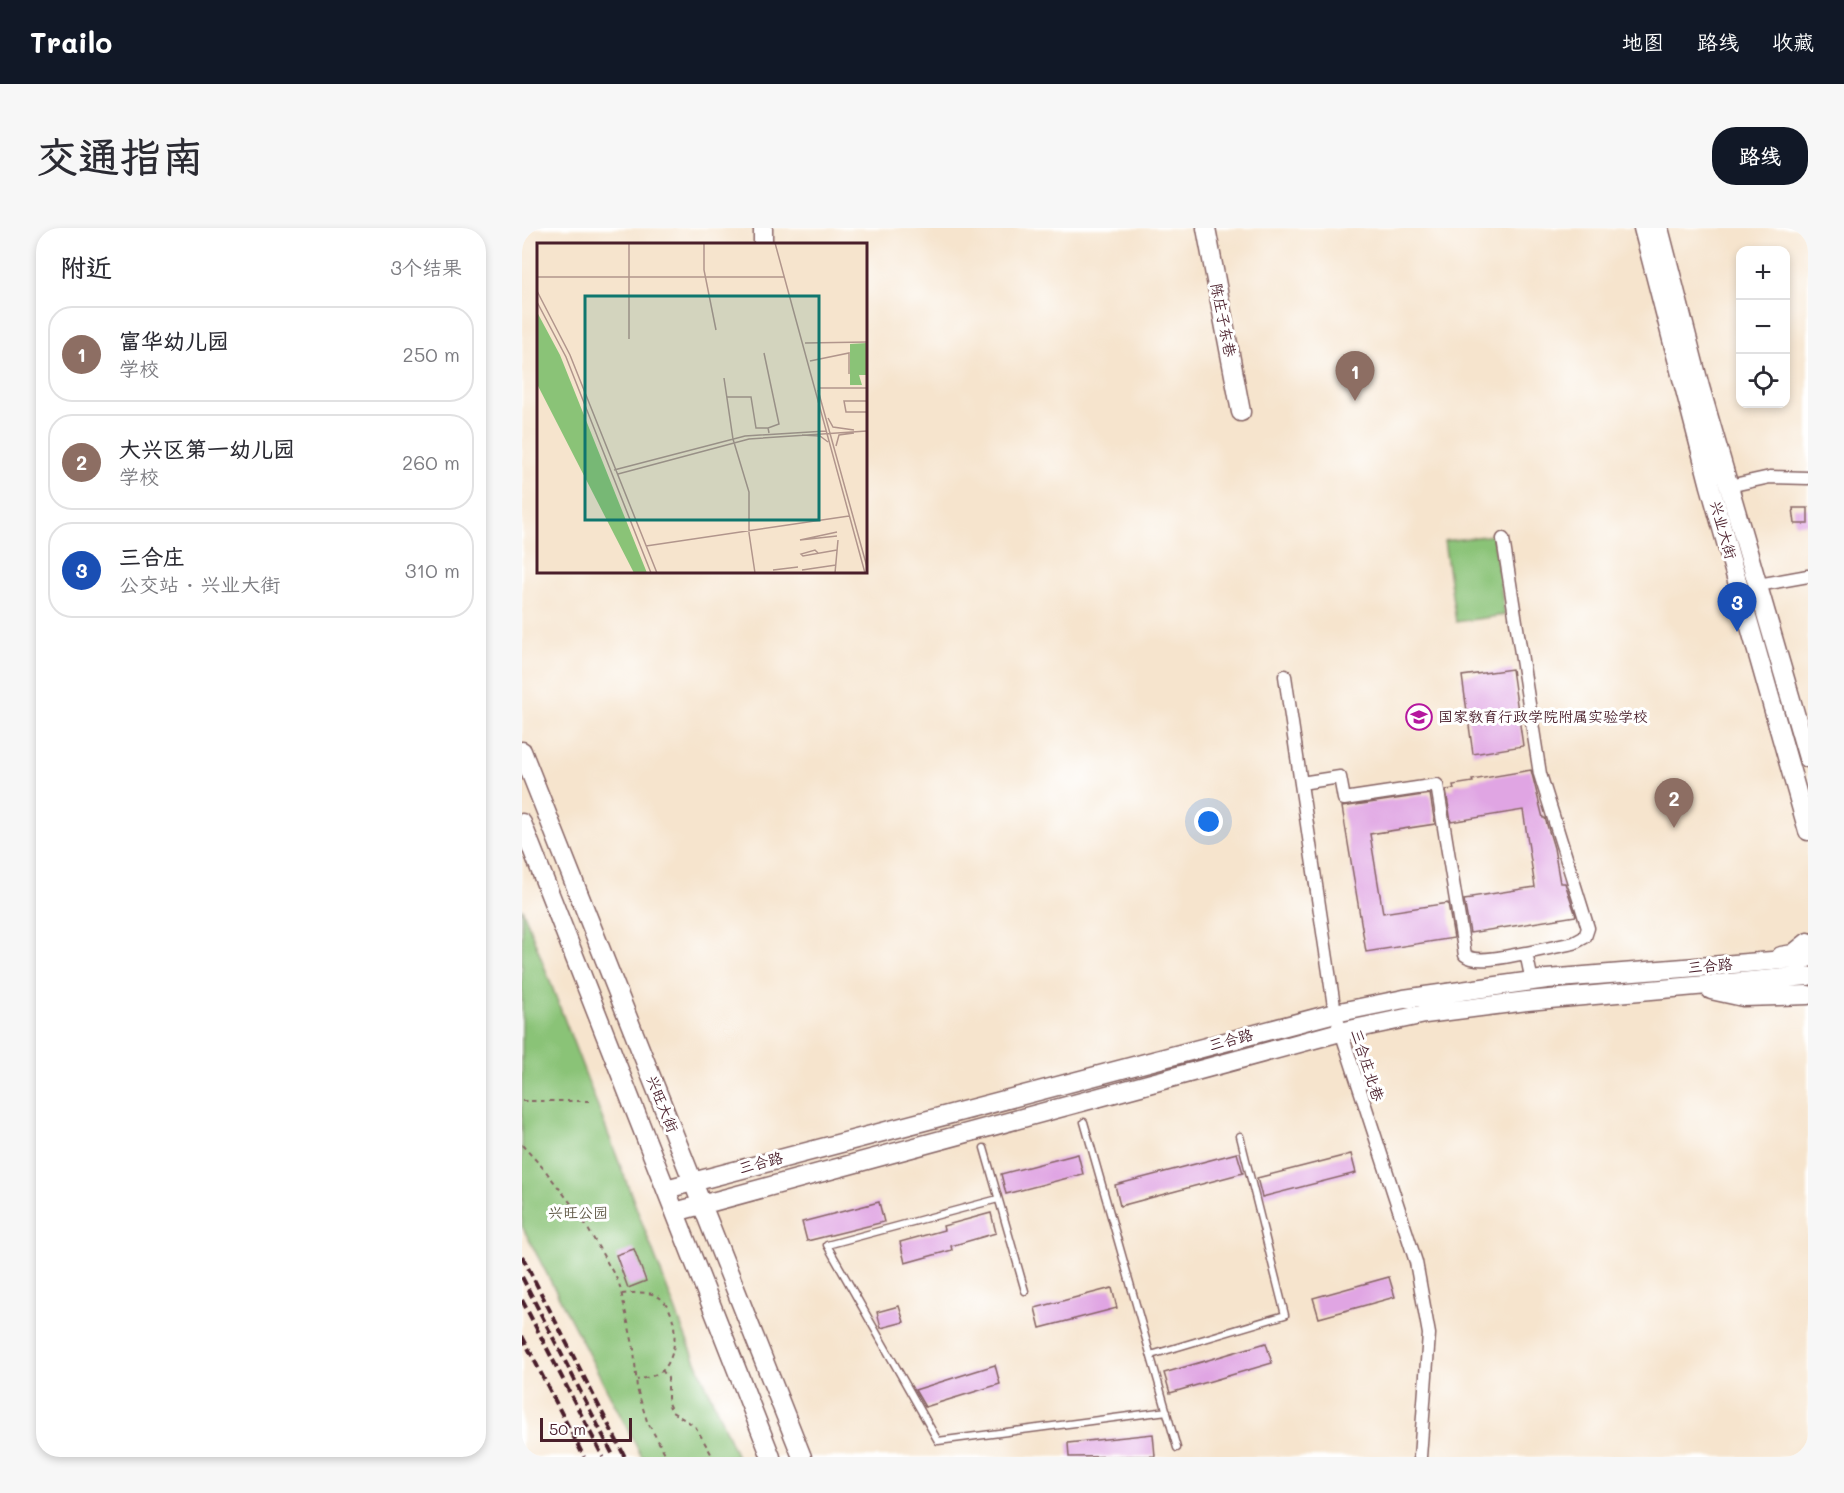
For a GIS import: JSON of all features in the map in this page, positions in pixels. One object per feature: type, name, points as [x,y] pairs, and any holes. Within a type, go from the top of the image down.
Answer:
[{"type":"street","name":"陈庄子东巷","points":[[1206,228],[1241,412]]},
{"type":"street","name":"兴业大街","points":[[1643,228],[1710,486],[1808,831]]},
{"type":"street","name":"兴业大街","points":[[1659,228],[1700,387],[1758,585],[1805,734],[1808,758]]},
{"type":"street","points":[[1729,486],[1770,477],[1808,478]]},
{"type":"street","points":[[1301,783],[1340,777],[1344,799],[1437,785],[1464,955],[1468,958],[1478,960],[1526,953],[1574,944],[1585,937],[1588,928],[1540,774],[1503,538]]},
{"type":"street","points":[[1758,585],[1808,576]]},
{"type":"street","name":"三合庄北巷","points":[[1285,676],[1335,1012],[1416,1262],[1425,1302],[1430,1334],[1420,1457]]},
{"type":"street","name":"兴旺大街","points":[[522,751],[801,1457]]},
{"type":"street","name":"兴旺大街","points":[[522,823],[771,1457]]},
{"type":"street","points":[[1750,962],[1793,954],[1808,942]]},
{"type":"street","points":[[1526,953],[1532,981]]},
{"type":"street","name":"三合路","points":[[666,1189],[1335,1012],[1414,997],[1532,981],[1808,958]]},
{"type":"street","name":"三合路","points":[[675,1212],[1340,1032],[1436,1012],[1527,1001],[1808,976]]},
{"type":"street","points":[[1694,986],[1743,998],[1808,995]]},
{"type":"lane","points":[[1084,1122],[1178,1448]]},
{"type":"lane","points":[[1151,1355],[1285,1315],[1240,1136]]},
{"type":"lane","points":[[984,1148],[1025,1291]]},
{"type":"lane","points":[[999,1199],[827,1245],[938,1441],[1167,1411]]},
{"type":"path","points":[[522,1101],[588,1101]]},
{"type":"path","points":[[522,1145],[556,1183],[580,1215],[619,1283],[634,1349],[637,1380],[646,1421],[667,1457]]},
{"type":"path","points":[[622,1294],[655,1295],[665,1302],[671,1313],[674,1342],[669,1361],[662,1370],[637,1380]]},
{"type":"path","points":[[662,1370],[669,1378],[668,1403],[672,1412],[695,1426],[713,1457]]},
{"type":"green space","points":[[1493,535],[1505,615],[1456,622],[1444,541]]},
{"type":"green space","name":"兴旺公园","points":[[522,908],[686,1338],[737,1457],[642,1457],[522,1226]]},
{"type":"building","points":[[1793,508],[1808,508],[1808,524],[1795,524]]},
{"type":"building","points":[[1512,669],[1523,746],[1473,754],[1462,676]]},
{"type":"building","points":[[1531,770],[1543,818],[1545,818],[1554,848],[1560,883],[1565,883],[1576,916],[1470,933],[1464,900],[1535,887],[1523,810],[1451,822],[1446,790],[1454,789],[1453,785],[1473,782],[1472,780]]},
{"type":"building","points":[[1430,794],[1435,824],[1370,834],[1383,913],[1448,903],[1454,938],[1366,952],[1342,807]]},
{"type":"building","points":[[1237,1153],[1243,1173],[1120,1206],[1115,1185]]},
{"type":"building","points":[[1078,1154],[1083,1174],[1006,1194],[1001,1174]]},
{"type":"building","points":[[1351,1154],[1356,1173],[1262,1197],[1257,1178]]},
{"type":"building","points":[[879,1202],[884,1222],[807,1241],[802,1222]]},
{"type":"building","points":[[991,1213],[996,1233],[951,1246],[952,1250],[905,1263],[900,1242],[944,1230],[943,1226]]},
{"type":"building","points":[[634,1249],[646,1281],[628,1288],[616,1255]]},
{"type":"building","points":[[1389,1277],[1395,1297],[1319,1318],[1313,1298]]},
{"type":"building","points":[[1112,1288],[1117,1308],[1040,1328],[1035,1308]]},
{"type":"building","points":[[899,1306],[904,1322],[881,1328],[877,1312]]},
{"type":"building","points":[[1266,1343],[1272,1363],[1170,1393],[1164,1373]]},
{"type":"building","points":[[995,1365],[1000,1384],[925,1407],[915,1390]]},
{"type":"building","points":[[1153,1434],[1155,1456],[1069,1457],[1068,1443]]},
{"type":"railway","points":[[522,1256],[625,1457]]},
{"type":"railway","points":[[522,1277],[614,1457]]},
{"type":"railway","points":[[522,1300],[603,1457]]},
{"type":"railway","points":[[522,1336],[584,1457]]},
{"type":"place","name":"富华幼儿园","points":[[1355,401]]},
{"type":"place","name":"三合庄","points":[[1737,632]]},
{"type":"place","name":"国家教育行政学院附属实验学校","points":[[1419,717]]},
{"type":"place","name":"大兴区第一幼儿园","points":[[1674,828]]}]
